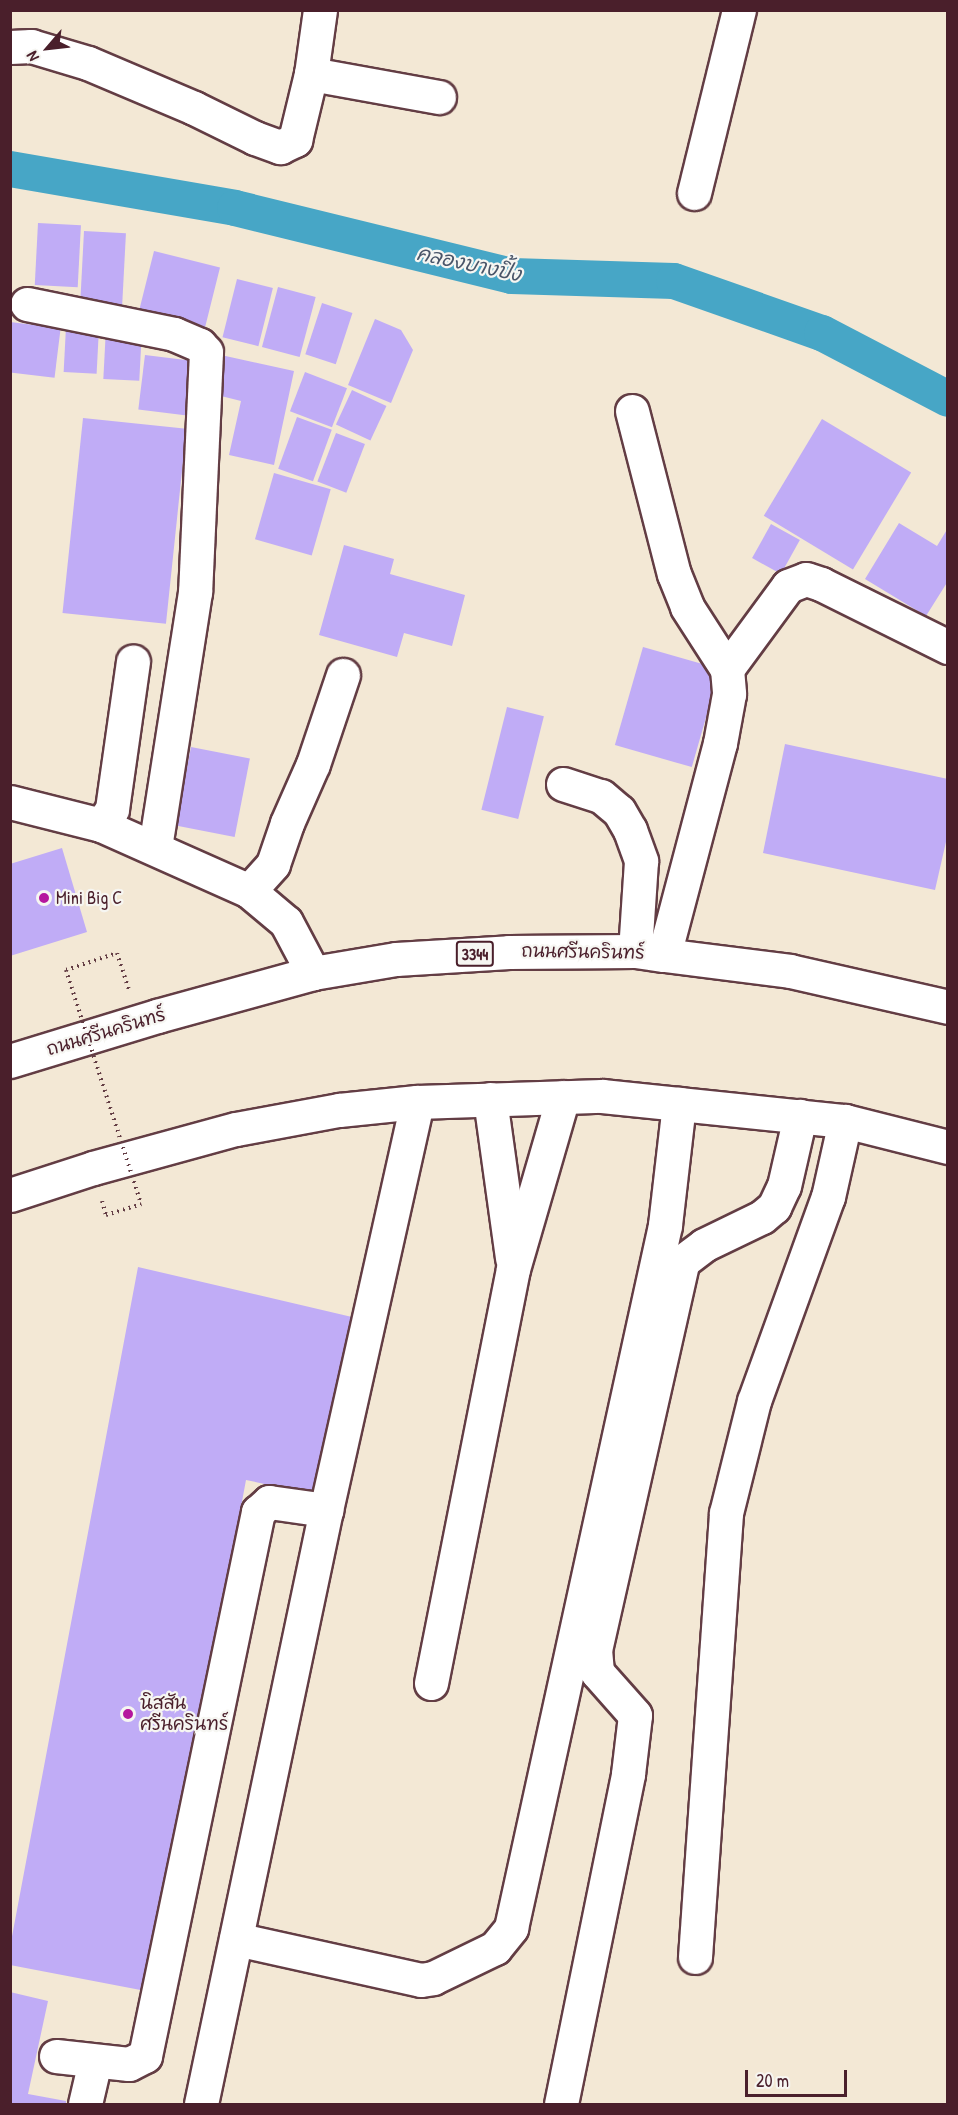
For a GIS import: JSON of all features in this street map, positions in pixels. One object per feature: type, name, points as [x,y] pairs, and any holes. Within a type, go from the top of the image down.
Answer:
[{"type":"street","points":[[10,47],[31,45],[88,63],[280,147],[295,140],[311,74],[320,10]]},
{"type":"street","points":[[694,193],[739,10]]},
{"type":"street","points":[[311,74],[439,97]]},
{"type":"street","points":[[27,304],[174,334],[200,345],[207,352],[195,592],[155,847]]},
{"type":"street","points":[[632,411],[674,574],[687,607],[727,669],[729,694],[720,743],[649,953]]},
{"type":"street","points":[[727,669],[788,586],[806,579],[821,584],[948,647]]},
{"type":"street","points":[[101,825],[112,809],[133,661]]},
{"type":"street","points":[[249,891],[273,864],[287,823],[313,764],[343,675]]},
{"type":"street","points":[[563,784],[601,796],[619,811],[630,830],[641,861],[649,953]]},
{"type":"street","points":[[10,802],[101,825],[155,847],[249,891],[286,922],[313,973]]},
{"type":"street","name":"ถนนศรีนครินทร์","points":[[10,1061],[140,1021],[313,973],[396,959],[509,952],[649,953],[790,971],[948,1007]]},
{"type":"street","points":[[10,1195],[114,1162],[236,1129],[339,1110],[417,1102],[602,1096],[845,1121],[948,1147]]},
{"type":"street","points":[[431,1683],[513,1269],[563,1097]]},
{"type":"street","points":[[490,1099],[513,1269]]},
{"type":"street","points":[[201,2104],[326,1510],[417,1102]]},
{"type":"street","points":[[236,1939],[421,1980],[433,1978],[495,1948],[511,1928],[665,1225],[679,1104]]},
{"type":"street","points":[[561,2104],[628,1774],[634,1715],[597,1672],[595,1650],[683,1261],[704,1245],[762,1217],[774,1207],[784,1186],[800,1116]]},
{"type":"street","points":[[695,1957],[726,1513],[754,1401],[828,1197],[845,1121]]},
{"type":"street","points":[[56,2056],[129,2064],[145,2056],[258,1512],[269,1502],[326,1510]]},
{"type":"street","points":[[85,2104],[95,2061]]},
{"type":"path","points":[[140,1021],[117,953],[66,970],[141,1204]]},
{"type":"building","points":[[38,223],[81,225],[78,287],[35,285]]},
{"type":"building","points":[[84,231],[126,233],[122,306],[80,304]]},
{"type":"building","points":[[154,251],[220,267],[204,331],[138,314]]},
{"type":"building","points":[[237,279],[273,288],[258,346],[222,337]]},
{"type":"building","points":[[278,287],[316,297],[300,357],[262,347]]},
{"type":"building","points":[[322,303],[352,313],[336,364],[305,354]]},
{"type":"building","points":[[375,319],[401,330],[413,350],[391,403],[348,385]]},
{"type":"building","points":[[10,322],[61,328],[55,378],[10,372]]},
{"type":"building","points":[[66,327],[99,329],[97,374],[64,372]]},
{"type":"building","points":[[106,328],[142,330],[139,381],[103,379]]},
{"type":"building","points":[[145,355],[194,361],[187,416],[138,410]]},
{"type":"building","points":[[221,355],[294,371],[274,465],[229,455],[241,401],[213,394]]},
{"type":"building","points":[[305,372],[347,388],[332,427],[290,411]]},
{"type":"building","points":[[352,390],[386,406],[370,440],[336,424]]},
{"type":"building","points":[[297,417],[332,430],[313,481],[278,469]]},
{"type":"building","points":[[83,418],[186,429],[166,624],[63,613]]},
{"type":"building","points":[[822,419],[911,473],[853,569],[764,516]]},
{"type":"building","points":[[336,433],[365,444],[346,493],[317,482]]},
{"type":"building","points":[[274,473],[331,489],[312,556],[255,539]]},
{"type":"building","points":[[899,523],[937,546],[948,528],[948,581],[926,616],[865,579]]},
{"type":"building","points":[[771,524],[800,540],[781,574],[752,558]]},
{"type":"building","points":[[344,545],[394,559],[390,574],[465,595],[452,646],[404,633],[397,657],[319,635]]},
{"type":"building","points":[[643,647],[720,669],[692,767],[615,745]]},
{"type":"building","points":[[507,707],[544,716],[518,819],[481,810]]},
{"type":"building","points":[[785,744],[948,779],[948,833],[935,890],[763,853]]},
{"type":"building","points":[[191,747],[250,758],[235,837],[176,826]]},
{"type":"building","name":"Mini Big C","points":[[62,848],[87,932],[10,956],[10,864]]},
{"type":"building","name":"นิสสัน ศรีนครินทร์","points":[[138,1267],[352,1317],[317,1495],[246,1480],[151,1992],[10,1965],[10,1947]]},
{"type":"building","points":[[10,1992],[48,2001],[28,2094],[66,2101],[66,2104],[10,2104]]},
{"type":"waterway","name":"คลองบางปิ้ง","points":[[10,169],[235,208],[512,276],[674,281],[822,333],[948,399]]},
{"type":"place","name":"Mini Big C","points":[[44,898]]},
{"type":"place","name":"นิสสัน ศรีนครินทร์","points":[[128,1714]]}]
